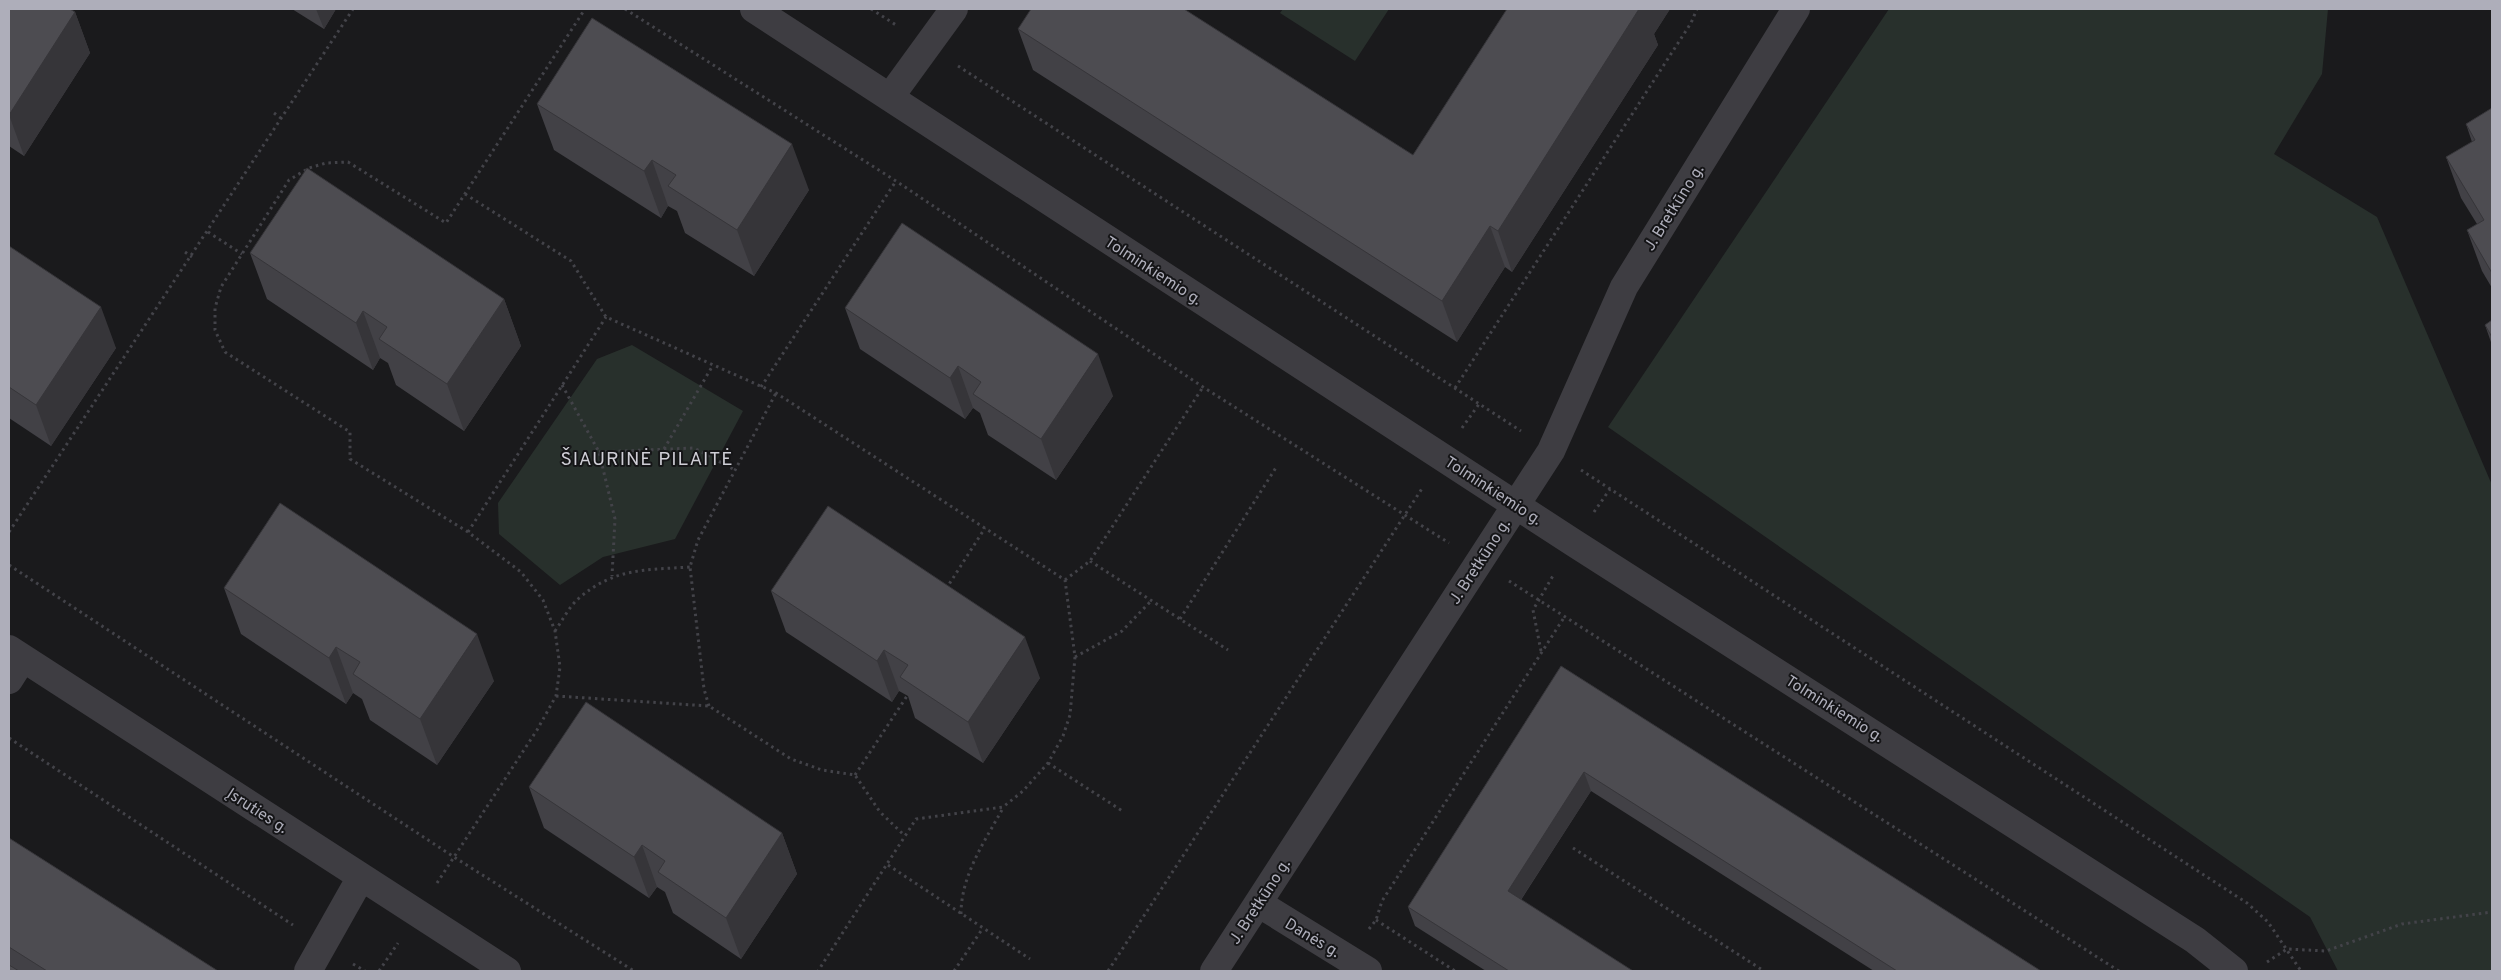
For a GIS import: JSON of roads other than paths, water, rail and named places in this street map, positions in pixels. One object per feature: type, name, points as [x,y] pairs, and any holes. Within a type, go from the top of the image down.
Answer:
[{"type":"street","name":"Tolminkiemio g.","points":[[754,9],[1516,505],[2195,940],[2234,971]]},
{"type":"street","points":[[890,97],[954,9]]},
{"type":"street","name":"J. Bretkūno g.","points":[[1214,971],[1551,450],[1624,287],[1796,9]]},
{"type":"street","name":"Įsruties g.","points":[[14,662],[361,877],[507,971]]},
{"type":"street","points":[[308,971],[361,877]]},
{"type":"street","name":"Danės g.","points":[[1258,903],[1368,971]]},
{"type":"district","name":"ŠIAURINĖ PILAITĖ","points":[[647,458]]}]
